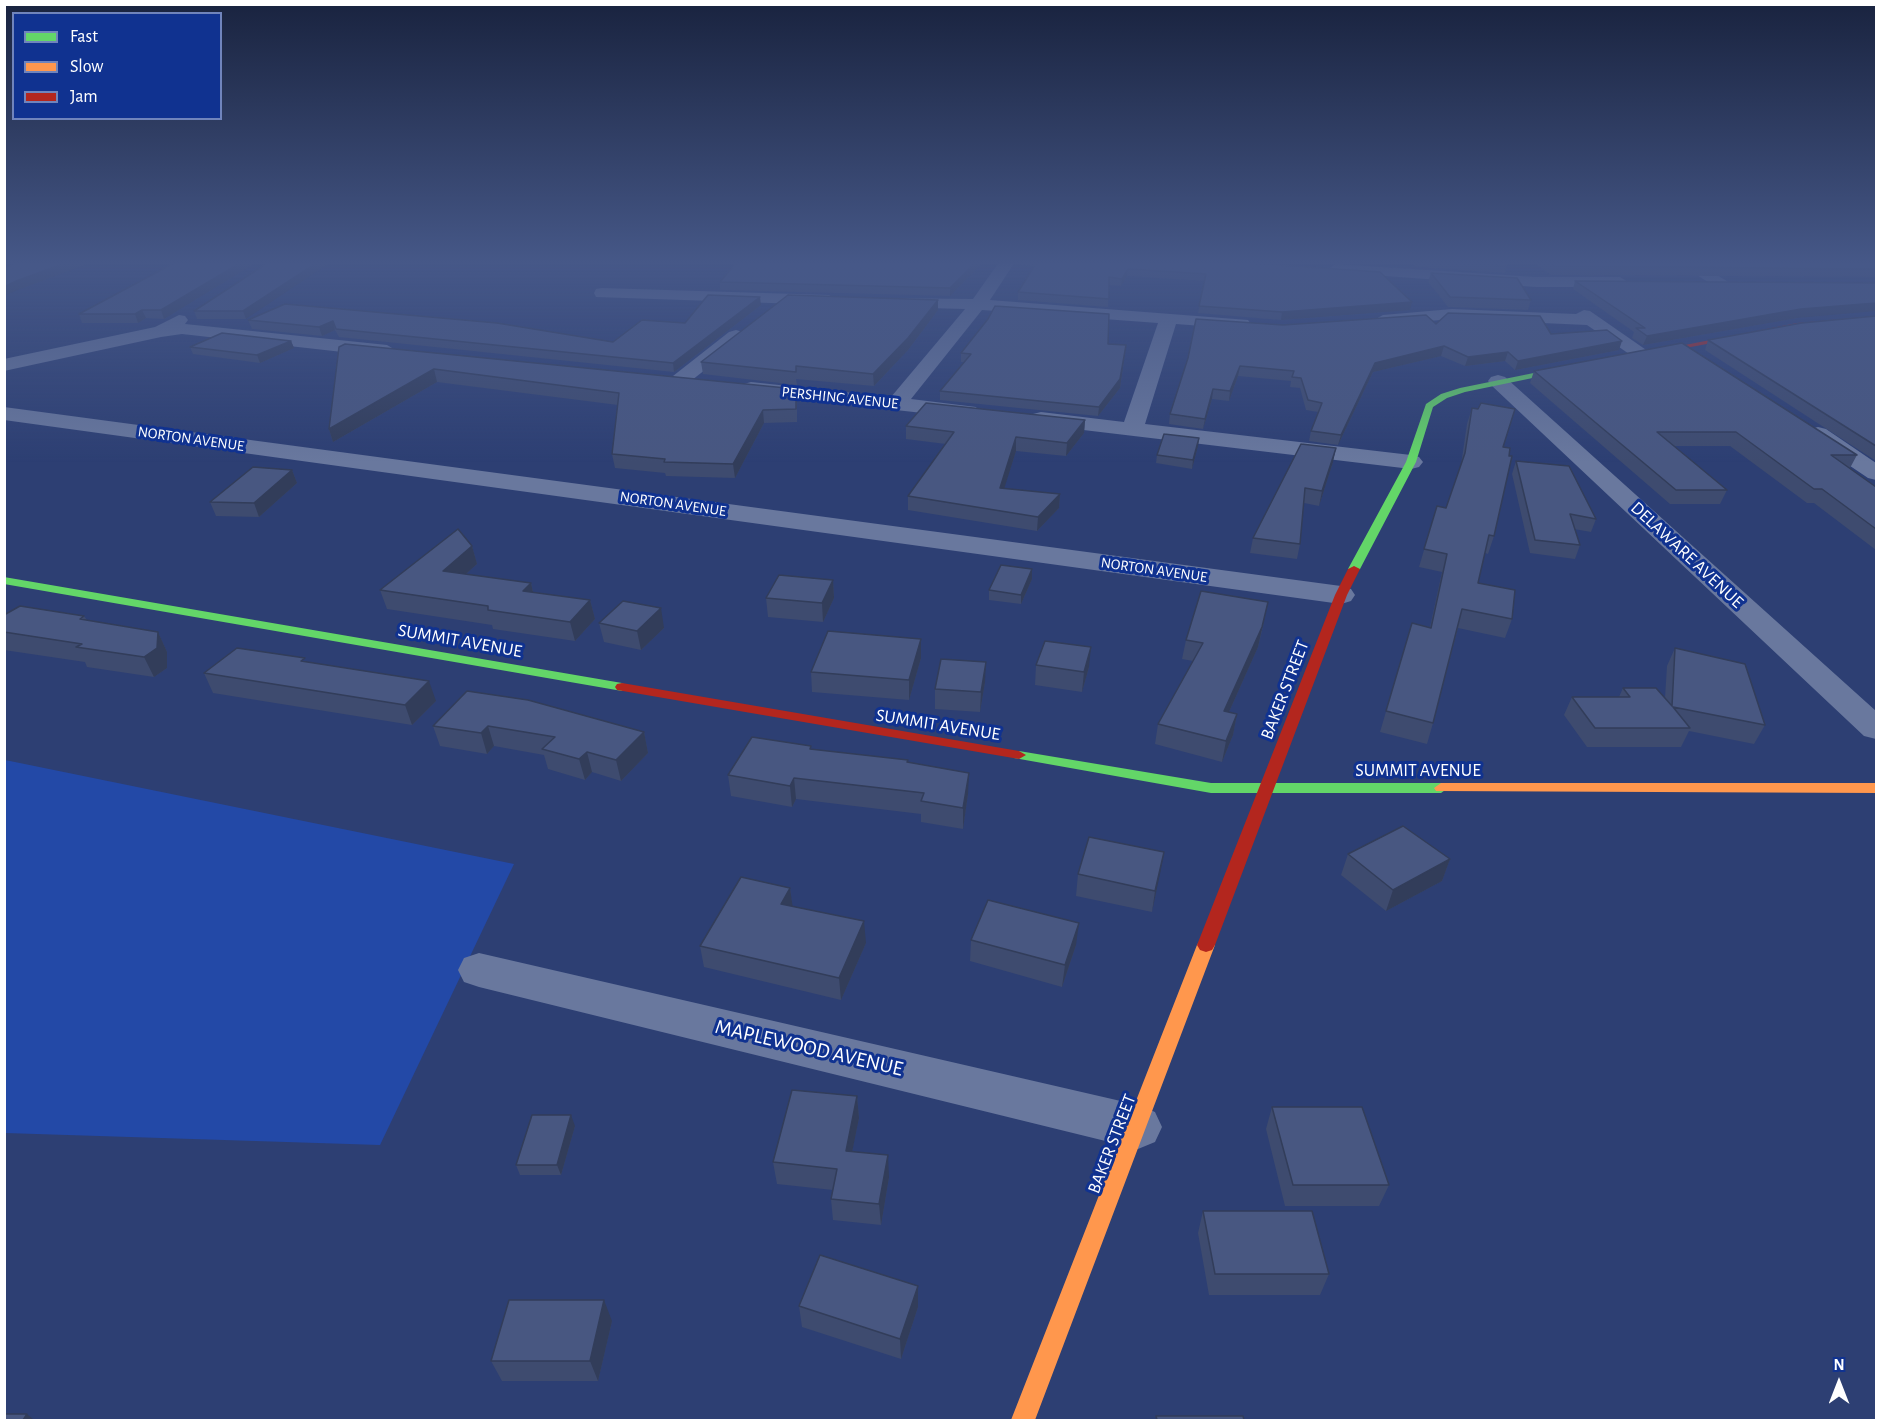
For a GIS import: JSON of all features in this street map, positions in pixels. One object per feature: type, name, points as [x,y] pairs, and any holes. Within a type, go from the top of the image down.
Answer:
[{"type":"street","points":[[161,331],[165,328]]},
{"type":"street","points":[[680,381],[746,328]]},
{"type":"street","points":[[896,404],[958,328]]},
{"type":"street","points":[[1133,429],[1166,328]]},
{"type":"street","points":[[1604,328],[1642,354]]},
{"type":"street","points":[[1621,358],[1779,328]]},
{"type":"street","points":[[4,365],[161,331],[182,329],[412,354]]},
{"type":"street","points":[[1683,347],[1707,362]]},
{"type":"street","name":"BAKER STREET","points":[[1023,1420],[1138,1127],[1341,595],[1411,462],[1431,404],[1444,396],[1498,381],[1589,364]]},
{"type":"street","name":"PERSHING AVENUE","points":[[656,378],[991,414]]},
{"type":"street","name":"DELAWARE AVENUE","points":[[1498,381],[1876,729]]},
{"type":"street","name":"NORTON AVENUE","points":[[4,413],[1341,595]]},
{"type":"street","points":[[1026,418],[1411,462]]},
{"type":"street","points":[[1802,424],[1876,473]]},
{"type":"street","name":"SUMMIT AVENUE","points":[[4,580],[1211,788],[1876,788]]},
{"type":"street","name":"MAPLEWOOD AVENUE","points":[[480,970],[1138,1127]]},
{"type":"shaded area","points":[[5,760],[514,864],[380,1145],[5,1133]]},
{"type":"building","points":[[336,328],[531,328],[613,342],[631,328],[718,328],[673,363]]},
{"type":"building","points":[[744,328],[916,328],[873,374],[796,366],[796,372],[701,362]]},
{"type":"building","points":[[980,328],[1109,328],[1108,344],[1126,345],[1120,379],[1099,407],[940,391],[971,354],[961,353]]},
{"type":"building","points":[[1194,328],[1548,328],[1551,334],[1607,330],[1622,341],[1518,361],[1508,352],[1468,357],[1444,346],[1375,363],[1341,435],[1311,431],[1322,403],[1308,400],[1301,378],[1292,377],[1294,371],[1240,366],[1230,391],[1213,389],[1205,419],[1170,414],[1188,358]]},
{"type":"building","points":[[1637,328],[1690,328],[1647,336]]},
{"type":"building","points":[[1772,328],[1876,328],[1876,446],[1708,340]]},
{"type":"building","points":[[222,333],[291,341],[257,355],[190,347]]},
{"type":"building","points":[[1682,343],[1857,455],[1831,455],[1876,487],[1876,529],[1822,489],[1814,489],[1736,432],[1657,432],[1727,490],[1676,490],[1534,371]]},
{"type":"building","points":[[345,344],[796,389],[796,409],[763,410],[733,464],[664,462],[665,459],[612,454],[619,393],[434,369],[329,429],[339,347]]},
{"type":"building","points":[[926,403],[1085,420],[1067,443],[1016,437],[1000,488],[1060,494],[1038,517],[908,496],[954,432],[906,426]]},
{"type":"building","points":[[1481,403],[1515,409],[1503,447],[1510,448],[1509,456],[1512,456],[1494,536],[1489,535],[1478,583],[1515,590],[1512,619],[1462,609],[1433,723],[1386,711],[1412,623],[1431,628],[1447,554],[1424,549],[1437,506],[1446,508],[1465,453],[1472,408],[1478,409]]},
{"type":"building","points":[[1164,434],[1199,438],[1193,460],[1157,455]]},
{"type":"building","points":[[1301,444],[1336,448],[1322,491],[1305,488],[1300,544],[1253,538]]},
{"type":"building","points":[[1516,461],[1569,466],[1596,519],[1570,514],[1580,545],[1535,540]]},
{"type":"building","points":[[253,467],[292,470],[254,503],[210,502]]},
{"type":"building","points":[[458,529],[472,546],[443,571],[531,583],[523,591],[590,600],[570,622],[488,610],[488,606],[380,590]]},
{"type":"building","points":[[1001,565],[1032,569],[1021,595],[989,590]]},
{"type":"building","points":[[779,575],[833,580],[822,603],[766,598]]},
{"type":"building","points":[[1201,591],[1268,602],[1262,627],[1224,711],[1237,714],[1226,741],[1158,724],[1203,643],[1186,640]]},
{"type":"building","points":[[623,601],[661,608],[637,631],[599,623]]},
{"type":"building","points":[[20,606],[84,616],[80,619],[158,632],[157,648],[144,657],[76,647],[82,644],[4,632],[4,615]]},
{"type":"building","points":[[828,631],[921,639],[909,680],[811,672]]},
{"type":"building","points":[[1045,641],[1091,647],[1084,672],[1036,665]]},
{"type":"building","points":[[237,648],[305,658],[301,661],[429,681],[405,705],[204,673]]},
{"type":"building","points":[[1675,648],[1745,664],[1765,725],[1673,707],[1690,728],[1595,728],[1572,697],[1630,697],[1623,688],[1656,688],[1672,706]]},
{"type":"building","points":[[941,659],[986,662],[981,692],[935,689]]},
{"type":"building","points":[[467,691],[528,700],[644,732],[616,760],[587,752],[579,759],[542,749],[555,737],[488,726],[481,733],[433,726]]},
{"type":"building","points":[[752,737],[811,746],[810,749],[908,760],[907,762],[969,773],[963,808],[921,801],[924,793],[794,778],[790,786],[728,775]]},
{"type":"building","points":[[1403,826],[1450,859],[1393,890],[1348,854]]},
{"type":"building","points":[[1089,837],[1164,852],[1155,891],[1078,874]]},
{"type":"building","points":[[741,877],[790,888],[781,904],[864,921],[839,978],[700,946]]},
{"type":"building","points":[[988,900],[1079,923],[1065,965],[971,940]]},
{"type":"building","points":[[792,1090],[857,1096],[846,1151],[888,1155],[879,1204],[831,1199],[837,1169],[773,1162]]},
{"type":"building","points":[[1272,1107],[1362,1107],[1389,1185],[1293,1185]]},
{"type":"building","points":[[532,1115],[571,1115],[557,1165],[516,1165]]},
{"type":"building","points":[[1203,1211],[1312,1211],[1329,1274],[1215,1274]]},
{"type":"building","points":[[820,1255],[918,1286],[900,1339],[799,1306]]},
{"type":"building","points":[[509,1300],[604,1300],[590,1361],[491,1361]]},
{"type":"building","points":[[4,1414],[27,1414],[23,1420],[4,1420]]},
{"type":"building","points":[[1156,1416],[1243,1416],[1244,1420],[1157,1420]]},
{"type":"traffic: fast","points":[[1354,569],[1411,462],[1429,406],[1444,396],[1463,390],[1578,366]]},
{"type":"traffic: fast","points":[[4,580],[622,687]]},
{"type":"traffic: fast","points":[[1019,755],[1211,788],[1441,788]]},
{"type":"traffic: slow","points":[[1441,788],[1876,788]]},
{"type":"traffic: slow","points":[[1023,1420],[1206,945]]},
{"type":"traffic: jam","points":[[1643,354],[1778,328]]},
{"type":"traffic: jam","points":[[1206,945],[1341,595],[1354,569]]},
{"type":"traffic: jam","points":[[622,687],[1019,755]]}]
